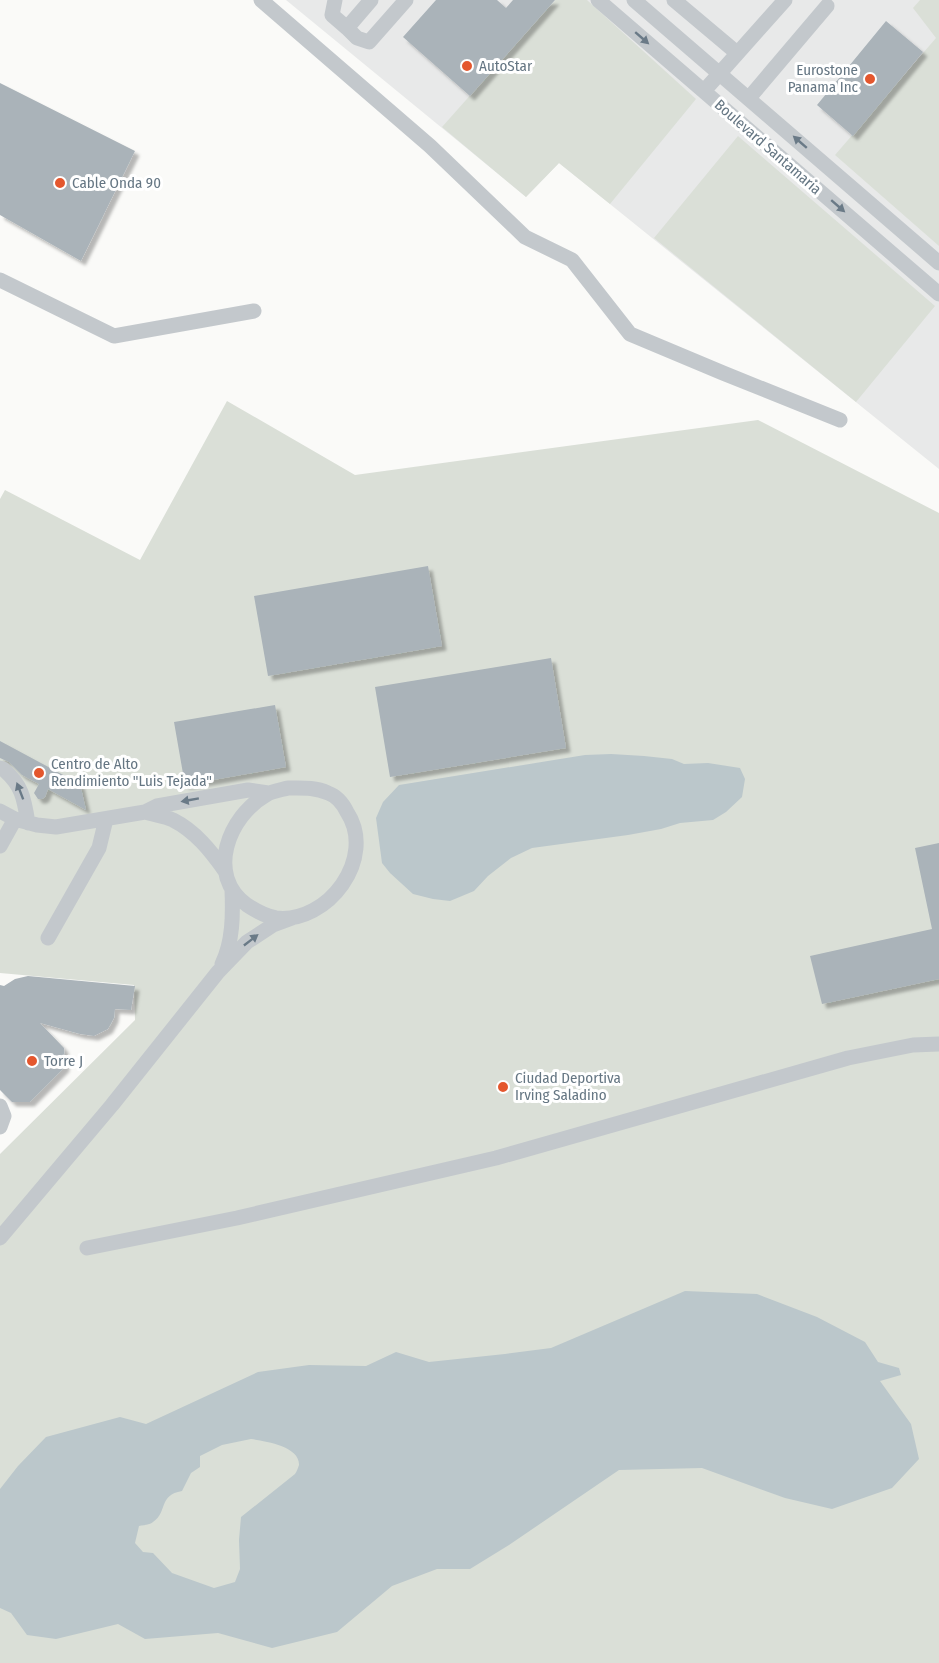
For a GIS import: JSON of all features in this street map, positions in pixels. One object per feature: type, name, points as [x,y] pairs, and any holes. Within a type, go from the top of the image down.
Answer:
[{"type":"street","points":[[261,0],[430,146],[525,237],[573,260],[630,334],[840,420]]},
{"type":"street","points":[[335,0],[332,15],[357,38],[369,42],[406,0]]},
{"type":"street","points":[[347,28],[371,0]]},
{"type":"street","name":"Boulevard Santamaria","points":[[597,0],[939,294]]},
{"type":"street","name":"Boulevard Santamaria","points":[[634,0],[939,263]]},
{"type":"street","points":[[674,0],[737,53]]},
{"type":"street","points":[[704,91],[785,0]]},
{"type":"street","points":[[749,98],[827,6]]},
{"type":"street","points":[[0,280],[114,336],[254,311]]},
{"type":"street","points":[[0,768],[3,768],[16,782],[22,792],[21,821],[2,840]]},
{"type":"street","points":[[0,1238],[112,1106],[218,972],[248,942],[273,925],[309,913],[323,905],[340,888],[348,877],[355,858],[356,838],[351,817],[342,802],[330,793],[310,788],[288,788],[268,793],[254,803],[238,820],[230,835],[225,854],[225,871]]},
{"type":"street","points":[[0,811],[21,821],[56,827],[145,812],[157,806],[248,790],[268,793]]},
{"type":"street","points":[[145,812],[170,819],[181,825],[206,846],[225,871],[232,890],[233,914],[225,958],[218,972]]},
{"type":"street","points":[[48,938],[99,848],[106,819]]},
{"type":"street","points":[[232,890],[260,914],[276,918],[292,918]]},
{"type":"street","points":[[87,1248],[264,1212],[496,1158],[848,1058],[913,1045],[939,1044]]},
{"type":"street","points":[[0,1106],[4,1116],[0,1127]]},
{"type":"shaded area","points":[[286,0],[939,0],[939,469],[559,163],[526,197]]},
{"type":"shaded area","points":[[555,0],[587,0],[696,99],[610,204],[559,163],[526,197],[442,127]]},
{"type":"shaded area","points":[[920,0],[939,0],[939,246],[835,155],[936,38],[913,8]]},
{"type":"shaded area","points":[[738,136],[935,306],[856,402],[654,238]]},
{"type":"shaded area","name":"Ciudad Deportiva Irving Saladino","points":[[227,401],[355,475],[758,420],[939,513],[939,1663],[0,1663],[0,1154],[135,1020],[134,985],[0,973],[0,499],[5,490],[140,560]]},
{"type":"shaded area","points":[[611,754],[672,759],[684,764],[708,763],[740,768],[745,779],[742,797],[726,812],[713,820],[680,823],[628,835],[532,848],[511,858],[488,876],[474,891],[450,901],[413,894],[382,863],[376,818],[383,802],[399,785],[585,755]]},
{"type":"shaded area","points":[[685,1291],[757,1294],[817,1317],[865,1342],[878,1362],[899,1368],[901,1375],[880,1381],[911,1424],[919,1459],[892,1488],[832,1509],[785,1498],[702,1468],[619,1470],[470,1569],[437,1569],[392,1586],[337,1632],[272,1648],[218,1633],[145,1639],[118,1624],[56,1639],[27,1635],[11,1613],[0,1608],[0,1489],[46,1437],[120,1417],[146,1424],[258,1372],[309,1365],[366,1366],[396,1352],[429,1362],[551,1348]],"holes":[[[251,1439],[288,1449],[294,1453],[299,1465],[295,1474],[241,1517],[240,1569],[235,1582],[214,1588],[172,1573],[153,1553],[143,1552],[135,1543],[139,1526],[158,1518],[169,1496],[182,1491],[191,1473],[200,1467],[200,1456],[222,1445]]]},
{"type":"building","name":"AutoStar","points":[[436,0],[497,0],[506,8],[513,0],[555,0],[470,96],[403,37]]},
{"type":"building","name":"Eurostone Panama Inc","points":[[886,21],[923,52],[853,136],[817,105]]},
{"type":"building","name":"Cable Onda 90","points":[[0,83],[135,151],[81,261],[0,215]]},
{"type":"building","points":[[428,566],[442,646],[268,676],[254,596]]},
{"type":"building","points":[[551,658],[566,748],[390,777],[375,687]]},
{"type":"building","points":[[275,705],[286,767],[185,785],[174,722]]},
{"type":"building","name":"Centro de Alto Rendimiento \"Luis Tejada\"","points":[[0,741],[80,784],[86,810],[48,789],[45,797],[38,799],[34,793],[39,784],[22,775],[9,762],[0,758]]},
{"type":"building","points":[[939,843],[939,979],[822,1004],[810,956],[932,929],[915,848]]},
{"type":"building","points":[[28,976],[135,986],[131,1010],[115,1009],[114,1018],[108,1029],[94,1036],[40,1023],[64,1048],[65,1067],[30,1102],[12,1102],[0,1090],[0,985],[4,986],[15,979]]},
{"type":"place","name":"AutoStar","points":[[467,66]]},
{"type":"place","name":"Eurostone Panama Inc","points":[[870,79]]},
{"type":"place","name":"Cable Onda 90","points":[[60,183]]},
{"type":"place","name":"Centro de Alto Rendimiento \"Luis Tejada\"","points":[[39,773]]},
{"type":"place","name":"Torre J","points":[[32,1061]]},
{"type":"place","name":"Ciudad Deportiva Irving Saladino","points":[[503,1087]]}]
